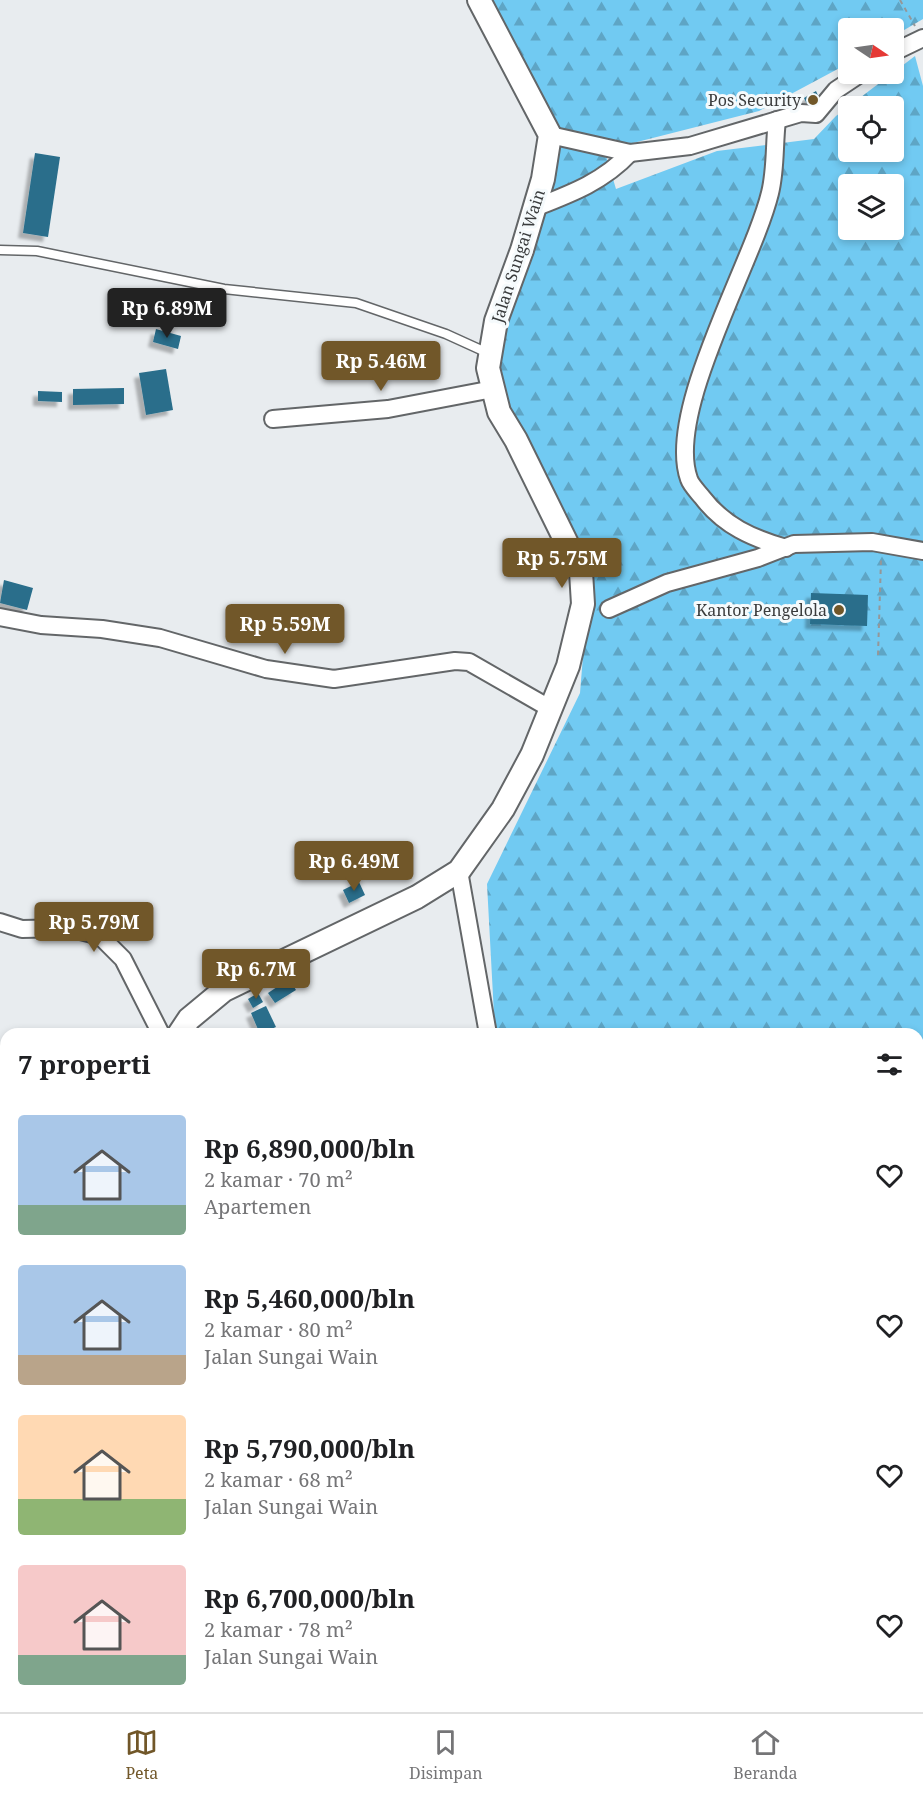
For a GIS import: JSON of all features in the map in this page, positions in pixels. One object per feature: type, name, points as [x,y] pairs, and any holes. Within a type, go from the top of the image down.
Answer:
[{"type":"street","points":[[479,0],[550,135],[630,153],[690,146],[801,113],[816,114],[836,90],[845,84]]},
{"type":"street","points":[[904,45],[921,34]]},
{"type":"street","points":[[777,120],[771,191],[694,393],[685,443],[689,479],[707,505],[734,528],[753,538],[786,548]]},
{"type":"street","name":"Jalan Sungai Wain","points":[[183,1028],[189,1019],[224,990],[417,897],[459,871],[503,809],[532,755],[551,709],[568,666],[583,604],[582,572],[516,440],[499,412],[488,368],[496,321],[543,179],[550,135]]},
{"type":"street","points":[[534,208],[585,189],[617,167],[630,153]]},
{"type":"street","points":[[273,420],[388,409],[493,389]]},
{"type":"street","points":[[609,609],[667,583],[758,558],[794,544],[881,545],[923,551]]},
{"type":"street","points":[[0,617],[41,625],[102,629],[160,638],[266,669],[334,679],[359,678],[455,661],[469,662],[551,709]]},
{"type":"street","points":[[459,871],[487,1028]]},
{"type":"street","points":[[0,922],[22,930],[69,928],[100,936],[123,959],[158,1028]]},
{"type":"lane","points":[[0,250],[36,251],[224,289],[356,303],[446,334],[490,355]]},
{"type":"path","points":[[900,0],[921,34]]},
{"type":"path","points":[[878,655],[881,545]]},
{"type":"green space","points":[[487,0],[923,0],[923,19],[904,30],[904,18],[838,18],[838,69],[759,111],[633,143],[602,142],[616,189],[717,151],[814,139],[838,114],[838,162],[904,162],[904,96],[862,96],[878,84],[904,84],[904,64],[915,56],[923,86],[923,1028],[495,1028],[487,884],[580,693],[591,557],[496,412],[490,351],[551,165],[533,79]]},
{"type":"building","name":"Pos Security","points":[[816,91],[821,102],[809,108],[804,98]]},
{"type":"building","points":[[35,153],[60,157],[48,237],[23,233]]},
{"type":"building","points":[[156,329],[181,336],[178,349],[153,342]]},
{"type":"building","points":[[166,369],[173,410],[146,415],[139,373]]},
{"type":"building","points":[[124,388],[124,404],[73,405],[73,389]]},
{"type":"building","points":[[38,391],[62,392],[62,402],[38,401]]},
{"type":"building","points":[[4,580],[33,588],[27,610],[0,603]]},
{"type":"building","name":"Kantor Pengelola","points":[[811,593],[868,595],[867,626],[810,624]]},
{"type":"building","points":[[359,882],[365,895],[349,903],[343,890]]},
{"type":"building","points":[[289,979],[296,990],[275,1003],[268,993]]},
{"type":"building","points":[[258,993],[263,1002],[253,1008],[248,999]]},
{"type":"building","points":[[266,1006],[276,1027],[257,1028],[251,1013]]},
{"type":"place","name":"Pos Security","points":[[813,100]]},
{"type":"place","name":"Kantor Pengelola","points":[[839,610]]}]
